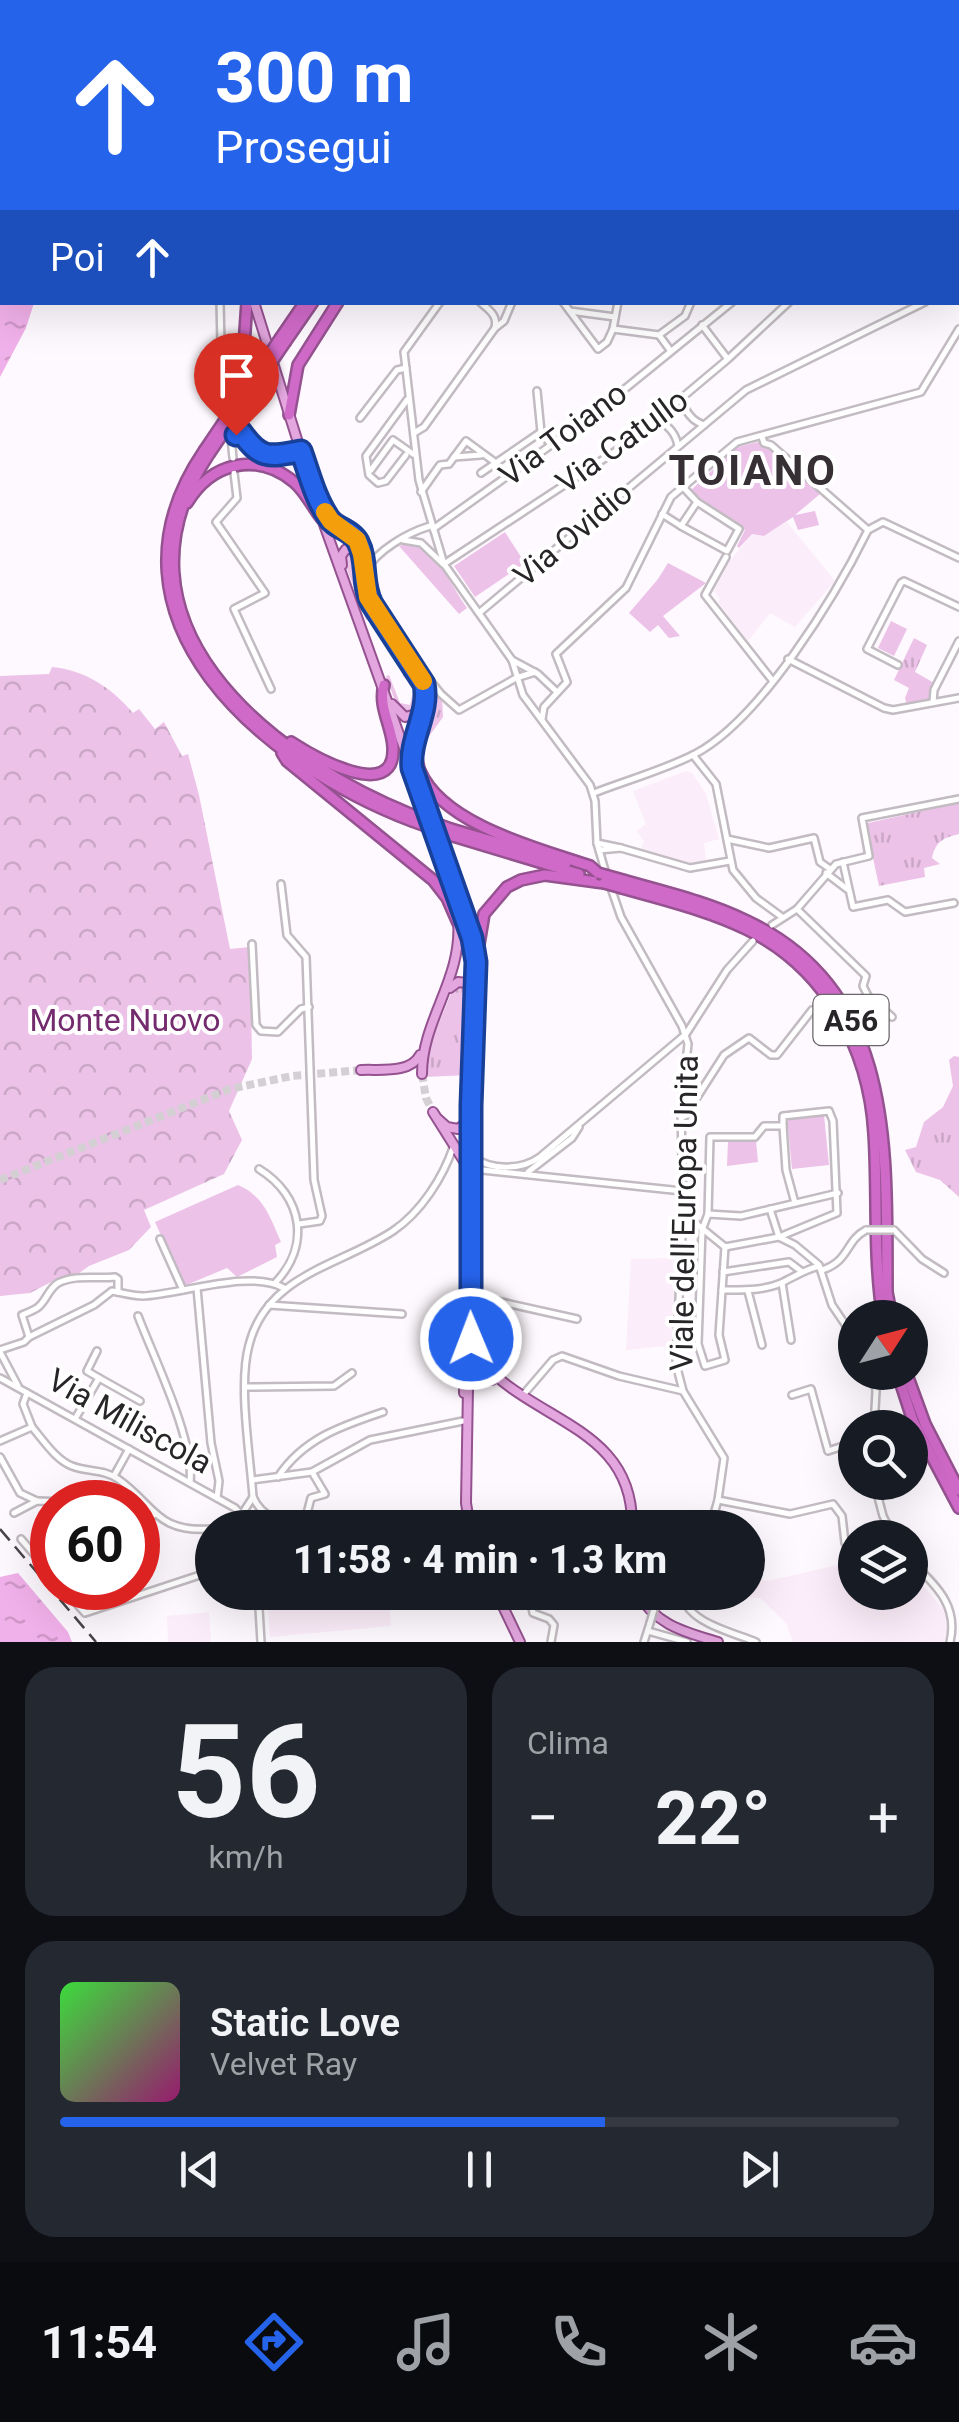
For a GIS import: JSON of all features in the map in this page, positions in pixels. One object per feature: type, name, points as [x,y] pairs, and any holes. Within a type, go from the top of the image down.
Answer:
[{"type":"highway","points":[[224,421],[242,374],[250,305]]},
{"type":"highway","points":[[246,393],[302,305]]},
{"type":"highway","points":[[283,339],[311,305]]},
{"type":"highway","points":[[289,415],[298,365],[336,305]]},
{"type":"highway","name":"A56","points":[[246,393],[224,421],[193,480],[179,513],[172,565],[176,598],[186,627],[225,685],[279,742]]},
{"type":"highway","name":"A56","points":[[246,393],[182,488],[168,528],[165,554],[170,600],[184,637],[206,673],[240,712],[279,742],[332,776],[411,818],[604,883],[706,904],[770,933],[808,964],[846,1010],[868,1057],[878,1093],[889,1300]]},
{"type":"highway","points":[[179,513],[212,474],[227,466],[249,464],[272,469],[296,484],[322,519]]},
{"type":"highway","points":[[279,742],[350,772],[378,773],[391,762],[393,752],[381,695],[384,685]]},
{"type":"highway","points":[[414,740],[423,776],[452,808],[475,822],[598,872]]},
{"type":"highway","points":[[279,742],[286,761],[438,886],[458,922]]},
{"type":"highway","name":"A56","points":[[452,832],[598,872],[712,914],[756,934],[802,968],[840,1016],[859,1055],[873,1112],[876,1260],[881,1300]]},
{"type":"highway","points":[[475,957],[484,914],[496,896],[514,883],[545,875],[604,883]]},
{"type":"highway","points":[[903,1390],[920,1437],[959,1508]]},
{"type":"highway","points":[[913,1390],[925,1424],[959,1490]]},
{"type":"main road","points":[[251,305],[475,957],[470,1332],[479,1365],[492,1380]]},
{"type":"main road","points":[[318,502],[331,521],[354,536],[362,554],[368,597],[424,684],[426,698],[414,740],[412,768]]},
{"type":"main road","points":[[342,569],[344,551],[354,548],[362,554]]},
{"type":"main road","points":[[389,700],[398,714],[405,717],[422,712]]},
{"type":"main road","points":[[406,1068],[420,1074],[425,1048],[456,966],[458,922],[449,876]]},
{"type":"main road","points":[[457,945],[468,946],[475,957]]},
{"type":"main road","points":[[446,990],[458,982],[468,983],[476,1001]]},
{"type":"main road","points":[[361,1070],[406,1068],[416,1063],[425,1048]]},
{"type":"main road","points":[[463,1510],[467,1173],[435,1116],[453,1130],[462,1127],[471,1106]]},
{"type":"main road","points":[[464,1345],[468,1369],[479,1365]]},
{"type":"main road","points":[[467,1510],[468,1388],[479,1365]]},
{"type":"main road","points":[[479,1365],[611,1456],[628,1486],[630,1510]]},
{"type":"main road","points":[[472,1380],[492,1380],[512,1389]]},
{"type":"main road","points":[[504,1610],[520,1642]]},
{"type":"main road","points":[[649,1610],[664,1623],[718,1642]]},
{"type":"street","points":[[220,305],[222,386],[241,432],[256,450],[268,456],[301,451]]},
{"type":"street","points":[[438,305],[404,352],[421,492],[444,564]]},
{"type":"street","points":[[484,305],[497,320],[495,328]]},
{"type":"street","points":[[412,434],[424,427],[504,320],[511,305]]},
{"type":"street","points":[[566,305],[598,349],[613,329],[617,305]]},
{"type":"street","points":[[659,336],[685,316],[690,305]]},
{"type":"street","name":"Via Toiano","points":[[364,573],[375,558],[412,532],[433,525],[551,446],[728,305]]},
{"type":"street","name":"Via Catullo","points":[[444,564],[606,459],[728,360],[787,305]]},
{"type":"street","name":"Via Ovidio","points":[[478,614],[751,387],[919,305]]},
{"type":"street","points":[[570,311],[615,317]]},
{"type":"street","points":[[702,325],[728,360]]},
{"type":"street","points":[[534,712],[544,708],[567,682],[556,654],[626,588],[670,497],[738,442],[922,392],[959,328]]},
{"type":"street","points":[[613,329],[659,336],[670,350]]},
{"type":"street","points":[[360,418],[396,370],[406,368]]},
{"type":"street","points":[[536,391],[542,432],[551,446]]},
{"type":"street","points":[[406,454],[386,481],[378,482],[370,475],[366,456],[408,398]]},
{"type":"street","points":[[682,399],[685,409],[704,424]]},
{"type":"street","points":[[656,420],[675,435],[678,446]]},
{"type":"street","points":[[233,458],[230,438],[241,432]]},
{"type":"street","points":[[481,473],[542,432]]},
{"type":"street","points":[[771,445],[775,440],[772,433]]},
{"type":"street","points":[[762,437],[764,443],[868,530]]},
{"type":"street","points":[[371,470],[393,440],[415,456]]},
{"type":"street","points":[[421,492],[440,465],[449,464],[466,441],[496,463]]},
{"type":"street","points":[[454,457],[484,454]]},
{"type":"street","points":[[234,473],[237,498],[216,522],[265,593],[234,609],[272,689]]},
{"type":"street","points":[[662,514],[727,552],[739,529],[697,502],[683,487]]},
{"type":"street","points":[[682,526],[697,502]]},
{"type":"street","points":[[594,793],[694,754],[730,729],[840,588],[868,530],[884,522],[959,558]]},
{"type":"street","points":[[400,541],[421,543],[444,564],[512,660],[519,688],[534,712],[586,776],[594,793],[598,847],[621,917],[686,1034]]},
{"type":"street","points":[[726,556],[705,595],[772,680]]},
{"type":"street","points":[[898,666],[867,649],[901,583],[959,607]]},
{"type":"street","points":[[404,632],[394,638],[459,710],[516,678],[535,672]]},
{"type":"street","points":[[933,702],[934,690],[959,641]]},
{"type":"street","points":[[788,658],[884,708],[893,710],[959,698]]},
{"type":"street","points":[[512,660],[535,672],[557,692]]},
{"type":"street","points":[[519,688],[525,676],[535,672]]},
{"type":"street","points":[[543,722],[544,708]]},
{"type":"street","points":[[694,754],[716,784],[730,861],[744,885],[782,918]]},
{"type":"street","points":[[772,925],[797,909],[828,871],[842,862],[869,856],[862,818],[959,799]]},
{"type":"street","points":[[728,840],[769,848],[814,838],[820,862],[850,891]]},
{"type":"street","points":[[598,847],[621,848],[690,868],[730,861]]},
{"type":"street","points":[[842,862],[853,908],[888,900],[904,912],[954,903]]},
{"type":"street","points":[[281,884],[287,936],[306,956],[314,1180],[322,1219],[299,1224]]},
{"type":"street","points":[[797,909],[866,976],[868,996],[892,1016]]},
{"type":"street","points":[[524,1170],[686,1034],[727,970],[753,941]]},
{"type":"street","points":[[252,944],[256,1026],[261,1031],[278,1032],[300,1009],[309,1007]]},
{"type":"street","points":[[681,1117],[724,1054],[749,1038],[771,1055],[777,1055],[812,1010]]},
{"type":"street","name":"Viale dell'Europa Unita","points":[[682,1391],[676,1364],[686,1034]]},
{"type":"street","points":[[683,1213],[725,1247],[780,1237],[837,1213],[833,1120],[829,1111],[783,1116],[786,1170],[795,1203]]},
{"type":"street","points":[[725,1247],[719,1335],[725,1360],[704,1366],[698,1344],[710,1137],[755,1137],[764,1126],[783,1126]]},
{"type":"street","points":[[473,1169],[536,1168],[572,1138],[579,1127]]},
{"type":"street","points":[[252,1510],[246,1387],[250,1342],[269,1306],[284,1288],[402,1224],[428,1195],[454,1145]]},
{"type":"street","points":[[473,1157],[489,1165],[542,1175],[682,1191]]},
{"type":"street","points":[[536,1168],[540,1157]]},
{"type":"street","points":[[536,1168],[542,1175]]},
{"type":"street","points":[[259,1169],[280,1185],[299,1224],[299,1240],[275,1283]]},
{"type":"street","points":[[708,1214],[742,1216],[838,1193]]},
{"type":"street","points":[[770,1209],[780,1237],[795,1244],[821,1268],[838,1314]]},
{"type":"street","points":[[722,1290],[748,1291],[782,1283],[801,1271],[837,1266],[859,1233],[866,1230],[894,1230],[922,1259],[944,1273]]},
{"type":"street","points":[[160,1239],[183,1290]]},
{"type":"street","points":[[723,1272],[789,1262],[801,1271]]},
{"type":"street","points":[[29,1337],[22,1315],[39,1306],[61,1282],[79,1276],[88,1280],[115,1277],[118,1292]]},
{"type":"street","points":[[20,1388],[0,1351],[94,1305],[106,1294],[146,1296],[256,1281],[284,1288]]},
{"type":"street","points":[[782,1283],[791,1340]]},
{"type":"street","points":[[196,1288],[218,1498]]},
{"type":"street","points":[[748,1291],[762,1345]]},
{"type":"street","points":[[470,1295],[577,1319]]},
{"type":"street","points":[[269,1306],[402,1314]]},
{"type":"street","points":[[138,1316],[192,1466],[190,1483]]},
{"type":"street","points":[[97,1351],[87,1371],[140,1401]]},
{"type":"street","points":[[523,1396],[553,1360],[562,1356],[619,1376],[682,1391],[722,1451],[715,1510]]},
{"type":"street","points":[[246,1387],[334,1386],[352,1373]]},
{"type":"street","name":"Via Miliscola","points":[[0,1378],[237,1510]]},
{"type":"street","points":[[76,1419],[99,1378]]},
{"type":"street","points":[[792,1395],[811,1389],[828,1450],[838,1447]]},
{"type":"street","points":[[27,1392],[23,1404],[32,1428],[71,1466],[118,1480]]},
{"type":"street","points":[[278,1478],[300,1449],[336,1428],[383,1412]]},
{"type":"street","points":[[252,1480],[312,1472],[370,1440],[463,1421]]},
{"type":"street","points":[[0,1441],[32,1428]]},
{"type":"street","points":[[114,1476],[129,1448]]},
{"type":"street","points":[[0,1457],[20,1492],[30,1497]]},
{"type":"street","points":[[308,1510],[311,1498],[325,1494],[312,1472]]},
{"type":"street","points":[[235,1508],[252,1500]]},
{"type":"street","points":[[252,1500],[259,1510]]},
{"type":"street","points":[[718,1500],[790,1514],[833,1504],[842,1520]]},
{"type":"street","points":[[14,1514],[30,1505]]},
{"type":"street","points":[[160,1518],[178,1527],[195,1527]]},
{"type":"street","points":[[21,1539],[30,1549]]},
{"type":"street","points":[[160,1588],[195,1577]]},
{"type":"street","points":[[928,1579],[948,1601],[954,1629],[950,1642]]},
{"type":"street","points":[[259,1610],[262,1642]]},
{"type":"street","points":[[534,1610],[554,1625],[550,1642]]},
{"type":"street","points":[[644,1642],[654,1610]]},
{"type":"street","points":[[688,1610],[694,1616],[756,1642]]},
{"type":"street","points":[[648,1632],[687,1642]]},
{"type":"shaded area","points":[[787,522],[835,581],[795,627],[770,613],[748,641],[714,591],[729,562],[752,534],[764,536]]},
{"type":"shaded area","points":[[686,771],[692,773],[706,794],[719,839],[704,843],[706,860],[685,863],[641,850],[644,842],[637,831],[646,824],[633,791]]},
{"type":"shaded area","points":[[679,1258],[674,1345],[626,1350],[631,1259]]},
{"type":"shaded area","points":[[838,1565],[838,1610],[928,1610],[928,1591],[945,1612],[944,1642],[793,1642],[786,1623],[765,1603],[765,1581]]},
{"type":"shaded area","points":[[268,1610],[390,1610],[391,1626],[270,1637]]},
{"type":"shaded area","points":[[209,1612],[211,1642],[168,1642],[167,1616]]},
{"type":"green space","points":[[758,442],[820,494],[795,515],[815,511],[819,525],[798,530],[793,517],[764,536],[752,534],[739,548],[745,530],[690,491],[737,447]]},
{"type":"green space","points":[[505,532],[525,563],[475,597],[454,566]]},
{"type":"green space","points":[[408,543],[435,560],[467,608],[459,614],[399,546]]},
{"type":"green space","points":[[351,552],[358,556],[358,582],[370,619],[366,620],[344,561]]},
{"type":"green space","points":[[668,563],[706,583],[663,616],[680,636],[669,638],[658,625],[650,632],[629,613]]},
{"type":"green space","points":[[891,621],[907,629],[894,656],[878,648]]},
{"type":"green space","points":[[914,638],[927,645],[915,672],[936,684],[932,700],[907,705],[909,688],[894,680]]},
{"type":"green space","name":"Monte Nuovo","points":[[52,667],[97,682],[133,713],[139,709],[155,729],[164,722],[182,756],[188,754],[230,949],[250,947],[252,1059],[229,1111],[242,1140],[224,1174],[144,1210],[151,1227],[129,1250],[30,1293],[0,1296],[0,676],[49,674]]},
{"type":"green space","points":[[400,667],[412,674],[420,686],[421,700],[413,714],[404,713],[395,701],[386,676],[389,675],[400,703],[410,705],[415,681],[409,674],[405,678]]},
{"type":"green space","points":[[431,690],[442,698],[443,717],[419,750]]},
{"type":"green space","points":[[959,803],[959,834],[941,841],[932,858],[940,864],[924,868],[925,877],[879,886],[868,823]]},
{"type":"green space","points":[[465,985],[471,991],[468,1075],[425,1077],[432,1040],[452,991]]},
{"type":"green space","points":[[959,1057],[959,1197],[940,1180],[916,1172],[905,1150],[916,1147],[924,1122],[943,1107],[953,1086],[949,1060]]},
{"type":"green space","points":[[824,1115],[829,1165],[792,1169],[787,1118]]},
{"type":"green space","points":[[728,1141],[756,1141],[758,1162],[727,1166]]},
{"type":"green space","points":[[238,1185],[260,1201],[269,1216],[281,1242],[275,1245],[277,1257],[237,1277],[227,1268],[184,1286],[155,1222]]},
{"type":"water","points":[[0,305],[33,305],[26,328],[0,377]]},
{"type":"water","points":[[18,1573],[30,1587],[30,1610],[49,1610],[72,1642],[0,1642],[0,1577]]},
{"type":"tunnel","points":[[0,1180],[230,1089],[292,1076],[361,1070]]},
{"type":"tunnel","points":[[422,1074],[433,1112]]},
{"type":"railway","points":[[0,1529],[96,1642]]},
{"type":"slow traffic","points":[[325,512],[357,540],[368,597],[423,681]]},
{"type":"district","name":"TOIANO","points":[[753,470]]},
{"type":"route","points":[[236,435],[241,432],[256,450],[268,456],[301,451],[318,502],[332,523],[351,533],[359,543],[372,604],[424,684],[426,698],[412,748],[412,768],[472,938],[477,974],[471,1106],[471,1339]]}]
